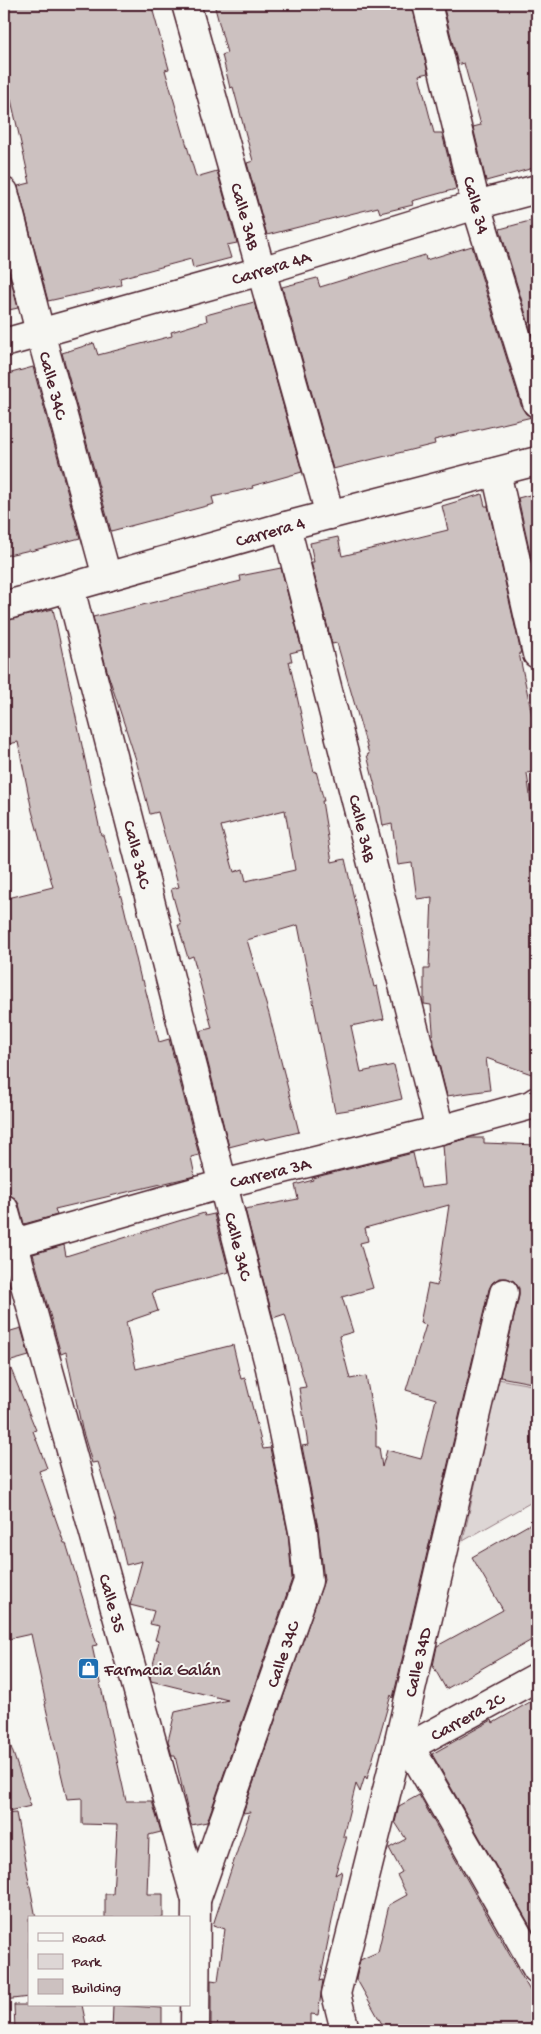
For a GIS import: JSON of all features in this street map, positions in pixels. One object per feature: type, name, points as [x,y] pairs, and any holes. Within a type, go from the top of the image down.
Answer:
[{"type":"street","name":"Calle 34B","points":[[186,4],[330,515]]},
{"type":"street","name":"Calle 34","points":[[427,4],[476,204],[537,403]]},
{"type":"street","name":"Carrera 4A","points":[[4,343],[261,271],[476,204],[537,189]]},
{"type":"street","name":"Calle 34C","points":[[4,192],[40,332],[108,577]]},
{"type":"street","name":"Carrera 4","points":[[4,606],[286,526],[537,461]]},
{"type":"street","points":[[496,472],[537,654]]},
{"type":"street","name":"Calle 34B","points":[[286,526],[440,1130]]},
{"type":"street","name":"Calle 34C","points":[[70,588],[270,1368],[303,1532],[308,1581],[196,1900]]},
{"type":"street","name":"Carrera 3A","points":[[8,1245],[223,1184],[440,1130],[530,1105],[537,1101]]},
{"type":"street","name":"Calle 35","points":[[4,1210],[8,1245],[196,1900],[196,2030]]},
{"type":"street","name":"Calle 34D","points":[[345,2030],[336,1994],[403,1750],[504,1293]]},
{"type":"street","name":"Carrera 2C","points":[[403,1750],[537,1676]]},
{"type":"street","points":[[403,1750],[537,1969]]},
{"type":"green space","points":[[498,1379],[537,1386],[537,1499],[463,1541]]},
{"type":"building","points":[[4,4],[151,4],[169,69],[165,70],[196,177],[217,171],[237,243],[227,245],[231,258],[193,268],[191,259],[120,278],[121,285],[48,301],[18,186],[30,183],[4,69]]},
{"type":"building","points":[[214,4],[412,4],[428,73],[419,75],[434,133],[442,133],[456,189],[412,201],[413,205],[380,213],[378,207],[267,235],[247,163],[253,161],[233,87],[230,88],[222,55],[227,53]]},
{"type":"building","points":[[443,4],[537,4],[537,167],[486,181],[473,127],[481,125],[464,63],[458,65]]},
{"type":"building","points":[[537,219],[537,351],[500,229]]},
{"type":"building","points":[[472,246],[522,408],[526,414],[532,417],[434,440],[435,444],[333,469],[282,287],[317,278],[320,287],[425,255],[426,260]]},
{"type":"building","points":[[4,254],[18,308],[4,311]]},
{"type":"building","points":[[254,302],[302,472],[252,486],[253,488],[212,497],[214,504],[111,531],[62,353],[94,343],[98,355],[172,336],[171,332],[207,321],[206,315]]},
{"type":"building","points":[[33,367],[80,538],[4,556],[4,375]]},
{"type":"building","points":[[537,493],[537,584],[518,498]]},
{"type":"building","points":[[482,494],[485,506],[488,506],[521,653],[519,653],[537,739],[537,771],[527,773],[535,832],[537,832],[537,1076],[486,1058],[490,1090],[447,1096],[434,1044],[431,1005],[424,1004],[424,969],[429,969],[432,897],[417,899],[412,863],[398,865],[392,824],[383,826],[367,755],[369,754],[337,643],[332,644],[311,562],[314,562],[310,543],[338,537],[342,556],[448,530],[442,506]]},
{"type":"building","points":[[281,568],[302,650],[290,653],[292,661],[289,661],[314,772],[316,771],[324,801],[322,801],[332,862],[345,859],[374,987],[377,986],[384,1019],[351,1026],[361,1072],[394,1065],[402,1099],[335,1112],[298,925],[247,940],[269,1014],[299,1132],[229,1147],[200,1031],[212,1028],[193,956],[188,958],[178,925],[181,925],[171,889],[179,887],[158,812],[150,814],[136,760],[108,674],[93,617],[241,581],[240,576]],"holes":[[[285,810],[295,870],[246,881],[243,869],[234,872],[221,826]]]},
{"type":"building","points":[[53,609],[101,835],[103,835],[124,907],[141,980],[143,980],[159,1042],[169,1039],[199,1155],[191,1157],[195,1176],[55,1209],[57,1215],[24,1224],[19,1204],[15,1198],[7,1194],[4,1178],[4,899],[53,887],[32,811],[18,742],[4,745],[4,621]]},
{"type":"building","points":[[470,1138],[484,1138],[484,1143],[537,1145],[537,1384],[500,1377],[519,1296],[519,1288],[514,1281],[507,1278],[499,1278],[492,1283],[489,1289],[393,1698],[391,1695],[367,1779],[365,1776],[360,1792],[356,1784],[343,1836],[347,1836],[335,1875],[342,1871],[320,1981],[323,1980],[318,2015],[311,2014],[311,2030],[211,2030],[211,1980],[218,1981],[225,1929],[213,1925],[250,1812],[243,1813],[324,1580],[318,1528],[302,1446],[308,1445],[299,1388],[306,1387],[285,1314],[273,1318],[245,1209],[298,1199],[295,1185],[313,1180],[312,1178],[413,1153],[421,1188],[446,1185],[443,1145]],"holes":[[[449,1205],[437,1286],[428,1284],[420,1323],[426,1325],[406,1390],[436,1399],[421,1459],[387,1450],[382,1467],[379,1447],[376,1447],[376,1431],[366,1376],[350,1379],[339,1336],[353,1332],[342,1297],[373,1288],[360,1243],[368,1241],[365,1228]]]},
{"type":"building","points":[[204,1213],[205,1216],[214,1214],[229,1272],[152,1292],[158,1311],[126,1322],[136,1369],[233,1345],[241,1379],[245,1378],[263,1449],[270,1448],[288,1533],[292,1579],[207,1822],[191,1825],[175,1756],[172,1756],[168,1741],[175,1712],[228,1700],[151,1681],[150,1676],[159,1641],[155,1640],[159,1626],[150,1624],[154,1611],[130,1605],[142,1561],[126,1565],[115,1518],[98,1462],[92,1463],[82,1429],[66,1352],[61,1354],[33,1254],[64,1245],[66,1256]]},
{"type":"building","points":[[21,1328],[29,1356],[8,1362],[36,1430],[33,1431],[47,1468],[39,1471],[64,1543],[66,1543],[97,1645],[92,1646],[126,1801],[152,1801],[161,1832],[149,1835],[147,1894],[163,1894],[163,1916],[105,1916],[105,1894],[113,1894],[117,1825],[82,1824],[82,1798],[67,1799],[31,1634],[4,1640],[4,1333]]},
{"type":"building","points":[[537,1520],[537,1637],[446,1689],[433,1666],[437,1646],[503,1610],[472,1557]]},
{"type":"building","points":[[537,1698],[537,1938],[432,1754],[492,1720],[493,1723]]},
{"type":"building","points":[[4,1738],[8,1738],[31,1806],[4,1812]]},
{"type":"building","points":[[419,1795],[537,2003],[537,2030],[429,2030],[382,2024],[356,1978],[360,1960],[378,1952],[389,1905],[407,1895],[397,1875],[402,1872],[389,1848],[406,1839],[395,1822],[399,1806]]},
{"type":"building","points":[[16,1813],[36,1916],[28,1916],[28,1997],[4,2000],[4,1814]]},
{"type":"building","points":[[14,2005],[82,2006],[87,2029],[15,2030]]},
{"type":"building","points":[[113,2006],[162,2008],[162,2030],[112,2030]]},
{"type":"place","name":"Farmacia Galán","points":[[88,1669]]}]
